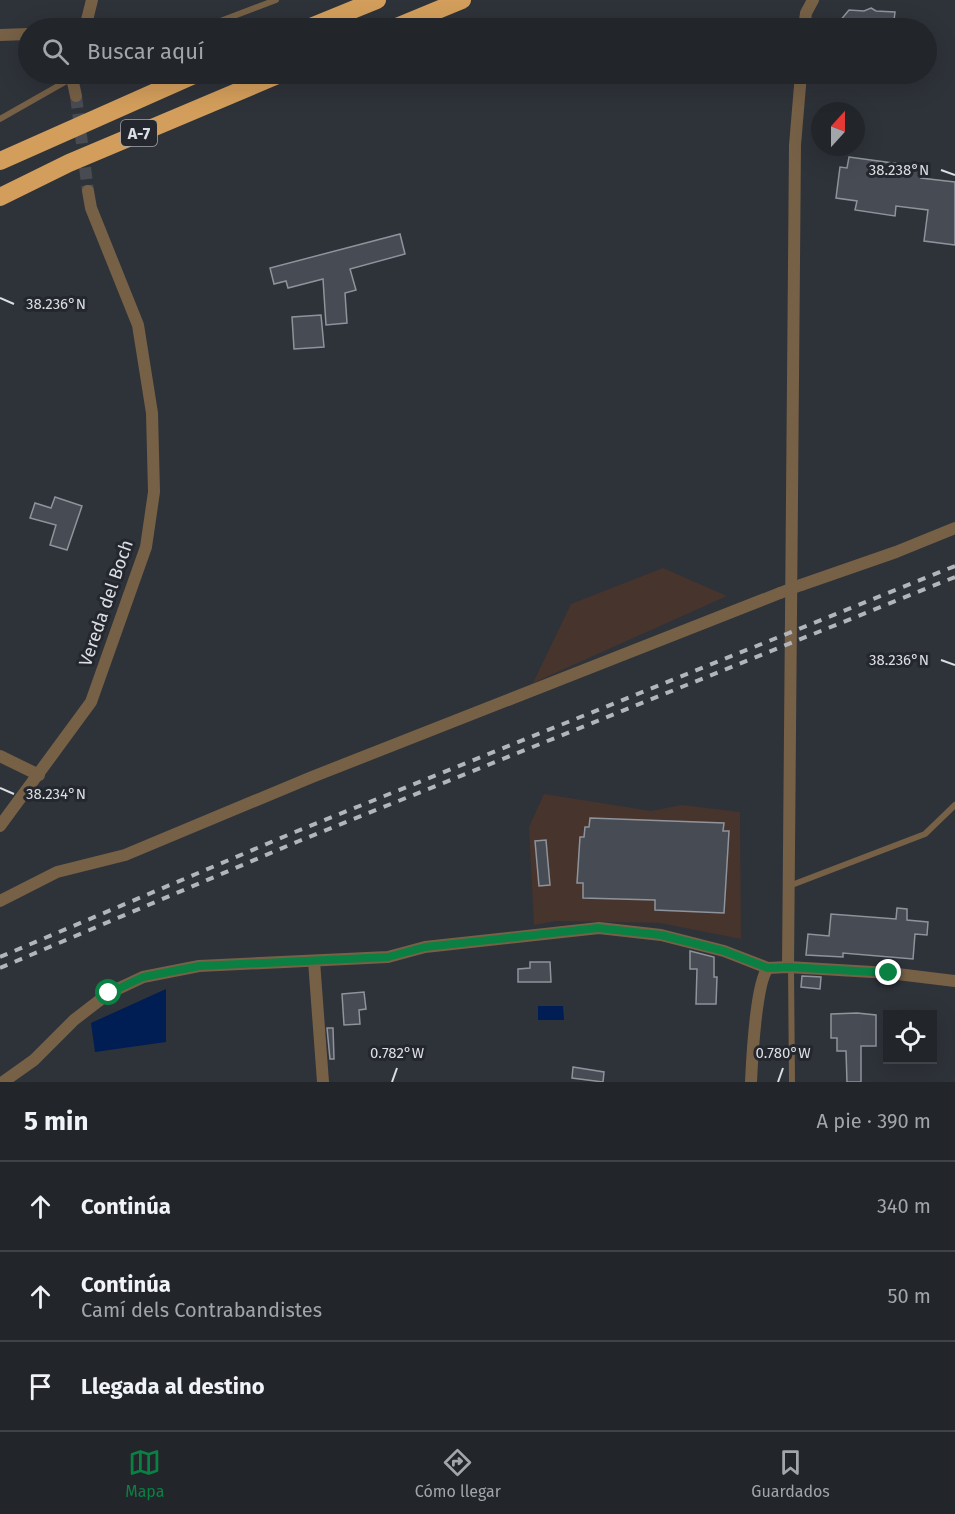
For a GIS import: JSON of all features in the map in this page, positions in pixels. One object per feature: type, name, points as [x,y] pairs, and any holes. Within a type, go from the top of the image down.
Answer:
[{"type":"highway","points":[[333,18],[377,0]]},
{"type":"highway","points":[[418,18],[462,0]]},
{"type":"highway","name":"A-7","points":[[0,161],[173,84]]},
{"type":"highway","name":"A-7","points":[[0,197],[69,164],[257,84]]},
{"type":"street","points":[[88,18],[92,0]]},
{"type":"street","points":[[805,18],[813,0]]},
{"type":"street","points":[[0,35],[18,34]]},
{"type":"street","points":[[74,84],[76,96]]},
{"type":"street","points":[[789,967],[795,145],[800,84]]},
{"type":"street","name":"Vereda del Boch","points":[[0,826],[91,702],[146,547],[154,492],[152,413],[138,325],[91,207],[88,191]]},
{"type":"street","points":[[0,901],[57,872],[125,855],[312,777],[780,592],[896,552],[955,528]]},
{"type":"street","points":[[0,756],[39,775]]},
{"type":"street","points":[[3,1082],[34,1060],[74,1020],[109,993],[143,977],[199,966],[388,957],[425,947],[598,928],[661,935],[724,951],[768,968],[789,967],[889,973],[955,981]]},
{"type":"street","points":[[314,961],[323,1082]]},
{"type":"street","points":[[751,1082],[759,994],[763,974],[768,968]]},
{"type":"lane","points":[[228,18],[276,0]]},
{"type":"lane","points":[[0,118],[59,84]]},
{"type":"lane","points":[[789,886],[925,834],[955,805]]},
{"type":"lane","points":[[789,967],[792,1082]]},
{"type":"shaded area","points":[[663,568],[727,596],[533,683],[571,604]]},
{"type":"shaded area","points":[[544,794],[651,811],[682,805],[740,812],[741,939],[660,923],[556,921],[534,925],[529,827]]},
{"type":"water","points":[[166,989],[166,1042],[95,1052],[91,1023]]},
{"type":"water","points":[[538,1006],[563,1006],[564,1020],[538,1020]]},
{"type":"building","points":[[871,8],[876,11],[895,12],[894,18],[842,18],[849,10],[864,11]]},
{"type":"building","points":[[849,157],[922,167],[921,178],[955,182],[955,245],[924,241],[928,210],[896,206],[895,216],[855,210],[857,201],[836,198],[840,167],[847,168]]},
{"type":"building","points":[[400,234],[405,254],[350,269],[356,290],[345,293],[347,323],[326,325],[323,279],[288,288],[286,281],[274,284],[270,268]]},
{"type":"building","points":[[321,315],[324,347],[294,349],[292,317]]},
{"type":"building","points":[[55,497],[82,506],[67,550],[50,545],[56,525],[30,518],[35,503],[51,508]]},
{"type":"building","points":[[590,818],[724,823],[723,831],[729,831],[724,913],[655,910],[655,900],[583,898],[583,883],[577,883],[580,837],[584,837],[585,827],[589,827]]},
{"type":"building","points":[[546,840],[550,885],[539,886],[535,841]]},
{"type":"building","points":[[897,908],[907,909],[907,920],[928,922],[927,935],[915,934],[913,959],[843,953],[843,957],[806,955],[808,934],[829,936],[831,914],[896,919]]},
{"type":"building","points":[[690,951],[714,957],[714,977],[717,977],[716,1004],[696,1004],[697,969],[690,969]]},
{"type":"building","points":[[530,962],[550,962],[551,982],[518,982],[518,969],[530,968]]},
{"type":"building","points":[[802,976],[821,977],[820,989],[801,987]]},
{"type":"building","points":[[364,992],[366,1009],[359,1010],[360,1024],[344,1025],[342,994]]},
{"type":"building","points":[[831,1014],[876,1015],[876,1046],[861,1046],[861,1082],[847,1082],[846,1051],[837,1051],[837,1038],[831,1038]]},
{"type":"building","points":[[327,1028],[333,1028],[334,1059],[330,1059]]},
{"type":"building","points":[[573,1067],[604,1072],[603,1082],[572,1078]]},
{"type":"tunnel","points":[[76,96],[88,191]]},
{"type":"railway","points":[[0,957],[295,832],[955,566]]},
{"type":"railway","points":[[0,968],[299,841],[955,577]]},
{"type":"route","points":[[109,993],[143,977],[199,966],[388,957],[425,947],[598,928],[661,935],[724,951],[768,968],[788,967],[889,973]]}]
